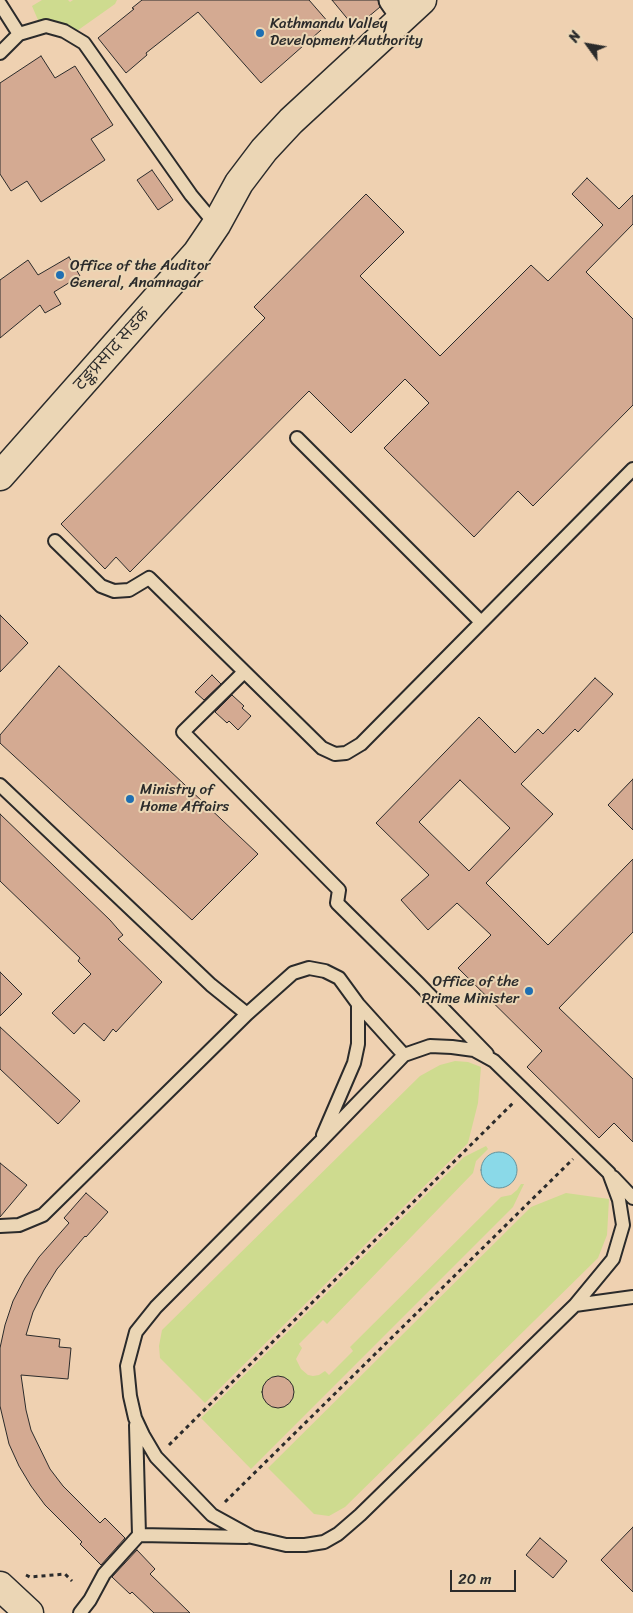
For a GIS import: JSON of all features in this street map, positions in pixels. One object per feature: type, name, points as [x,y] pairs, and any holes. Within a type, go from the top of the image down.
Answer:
[{"type":"street","name":"टङ्कप्रसाद सडक","points":[[0,476],[197,253],[216,225],[239,183],[264,150],[406,6]]},
{"type":"street","points":[[12,1580],[29,1613]]},
{"type":"lane","points":[[0,4],[19,34]]},
{"type":"lane","points":[[0,53],[19,34],[46,26],[64,31],[84,43],[190,195],[216,225]]},
{"type":"lane","points":[[297,438],[481,622]]},
{"type":"lane","points":[[55,541],[100,586],[114,591],[129,590],[149,578],[322,748],[335,754],[346,753],[361,744],[633,469]]},
{"type":"lane","points":[[244,672],[184,732],[339,890],[337,903],[633,1198]]},
{"type":"lane","points":[[0,785],[211,985],[248,1014]]},
{"type":"lane","points":[[0,1226],[19,1225],[43,1215],[292,973],[309,968],[326,971],[338,978],[358,1004],[404,1055]]},
{"type":"lane","points":[[320,1142],[354,1063],[358,1044],[358,1004]]},
{"type":"lane","points":[[80,1613],[90,1600],[104,1574],[139,1535],[135,1418],[130,1396],[127,1366],[136,1332],[156,1307],[404,1055],[430,1046],[452,1047],[474,1050],[494,1061]]},
{"type":"lane","points":[[139,1535],[252,1537],[286,1545],[305,1545],[324,1542],[338,1534],[360,1515],[575,1305],[613,1259],[624,1225],[619,1200],[609,1173]]},
{"type":"lane","points":[[575,1305],[633,1297]]},
{"type":"lane","points":[[135,1418],[156,1457],[212,1514],[252,1537]]},
{"type":"path","points":[[156,1457],[525,1091]]},
{"type":"path","points":[[212,1514],[584,1148]]},
{"type":"path","points":[[12,1580],[65,1574],[72,1581]]},
{"type":"green space","points":[[42,0],[68,0],[70,2],[73,0],[117,0],[115,4],[74,33],[71,28],[41,27],[32,6]]},
{"type":"green space","points":[[455,1061],[468,1062],[481,1067],[478,1103],[468,1143],[205,1403],[160,1358],[159,1346],[162,1330],[420,1076],[440,1065]]},
{"type":"green space","points":[[486,1146],[488,1149],[476,1161],[473,1173],[327,1324],[323,1320],[299,1344],[302,1348],[296,1359],[301,1369],[308,1375],[319,1375],[325,1371],[329,1375],[353,1351],[350,1347],[501,1197],[511,1195],[521,1184],[524,1184],[513,1207],[251,1469],[201,1418],[464,1157]]},
{"type":"green space","points":[[566,1193],[609,1199],[607,1235],[598,1258],[345,1507],[329,1516],[314,1514],[268,1468],[531,1207]]},
{"type":"water","points":[[499,1152],[506,1153],[512,1157],[516,1163],[516,1177],[512,1183],[506,1187],[499,1188],[492,1187],[486,1183],[482,1177],[481,1170],[482,1163],[486,1157],[492,1153]]},
{"type":"building","points":[[142,0],[309,0],[329,23],[261,83],[198,12],[146,53],[147,55],[126,73],[98,38],[134,9],[132,8]]},
{"type":"building","points":[[332,0],[378,0],[380,7],[355,28]]},
{"type":"building","points":[[41,56],[55,78],[75,66],[113,125],[91,139],[105,160],[41,202],[27,181],[11,191],[0,174],[0,83]]},
{"type":"building","points":[[152,170],[173,200],[158,210],[137,180]]},
{"type":"building","points":[[587,178],[619,209],[633,195],[633,224],[586,272],[633,319],[633,405],[533,506],[518,491],[474,537],[384,448],[429,403],[405,379],[351,433],[309,391],[130,572],[116,557],[105,569],[61,524],[265,318],[254,307],[366,194],[404,232],[360,276],[440,356],[531,265],[548,281],[603,225],[572,194]]},
{"type":"building","points":[[69,257],[80,276],[54,292],[61,304],[45,313],[40,305],[0,338],[0,280],[28,260],[38,275]]},
{"type":"building","points":[[0,615],[28,643],[0,672]]},
{"type":"building","name":"Ministry of Home Affairs","points":[[59,666],[258,854],[192,920],[0,743],[0,735]]},
{"type":"building","points":[[212,675],[221,684],[204,700],[195,692]]},
{"type":"building","points":[[595,678],[613,694],[578,732],[575,729],[521,784],[553,814],[486,883],[548,945],[633,859],[633,932],[559,1008],[633,1079],[633,1142],[614,1123],[599,1138],[527,1067],[542,1051],[458,968],[491,935],[457,903],[428,930],[401,900],[429,875],[376,823],[479,717],[515,753],[538,729],[543,734]],"holes":[[[460,780],[510,828],[469,871],[419,822]]]},
{"type":"building","points":[[232,695],[244,706],[242,708],[251,716],[238,730],[229,721],[227,723],[215,712]]},
{"type":"building","points":[[633,779],[633,830],[608,805]]},
{"type":"building","points":[[0,814],[110,920],[123,935],[118,939],[162,982],[116,1032],[113,1029],[104,1041],[84,1023],[74,1034],[52,1013],[91,974],[78,961],[80,958],[0,881]]},
{"type":"building","points":[[0,972],[22,994],[0,1016]]},
{"type":"building","points":[[0,1027],[80,1101],[58,1124],[0,1069]]},
{"type":"building","points":[[0,1163],[27,1185],[0,1217]]},
{"type":"building","points":[[86,1193],[108,1212],[57,1269],[33,1312],[26,1335],[60,1339],[59,1347],[71,1348],[68,1379],[21,1375],[31,1430],[50,1469],[63,1486],[100,1523],[105,1518],[125,1538],[101,1565],[80,1544],[82,1542],[45,1505],[31,1486],[9,1444],[0,1406],[0,1348],[13,1301],[39,1257],[69,1223],[64,1218]]},
{"type":"building","points":[[278,1376],[290,1380],[294,1392],[290,1404],[278,1408],[266,1404],[262,1392],[266,1380]]},
{"type":"building","points":[[633,1527],[633,1592],[601,1560]]},
{"type":"building","points":[[540,1538],[567,1561],[553,1578],[526,1555]]},
{"type":"building","points":[[137,1550],[155,1569],[150,1574],[190,1613],[154,1613],[132,1592],[130,1594],[112,1577]]},
{"type":"place","name":"Kathmandu Valley Development Authority","points":[[260,33]]},
{"type":"place","name":"Office of the Auditor General, Anamnagar","points":[[60,275]]},
{"type":"place","name":"Ministry of Home Affairs","points":[[130,799]]},
{"type":"place","name":"Office of the Prime Minister","points":[[529,991]]}]
